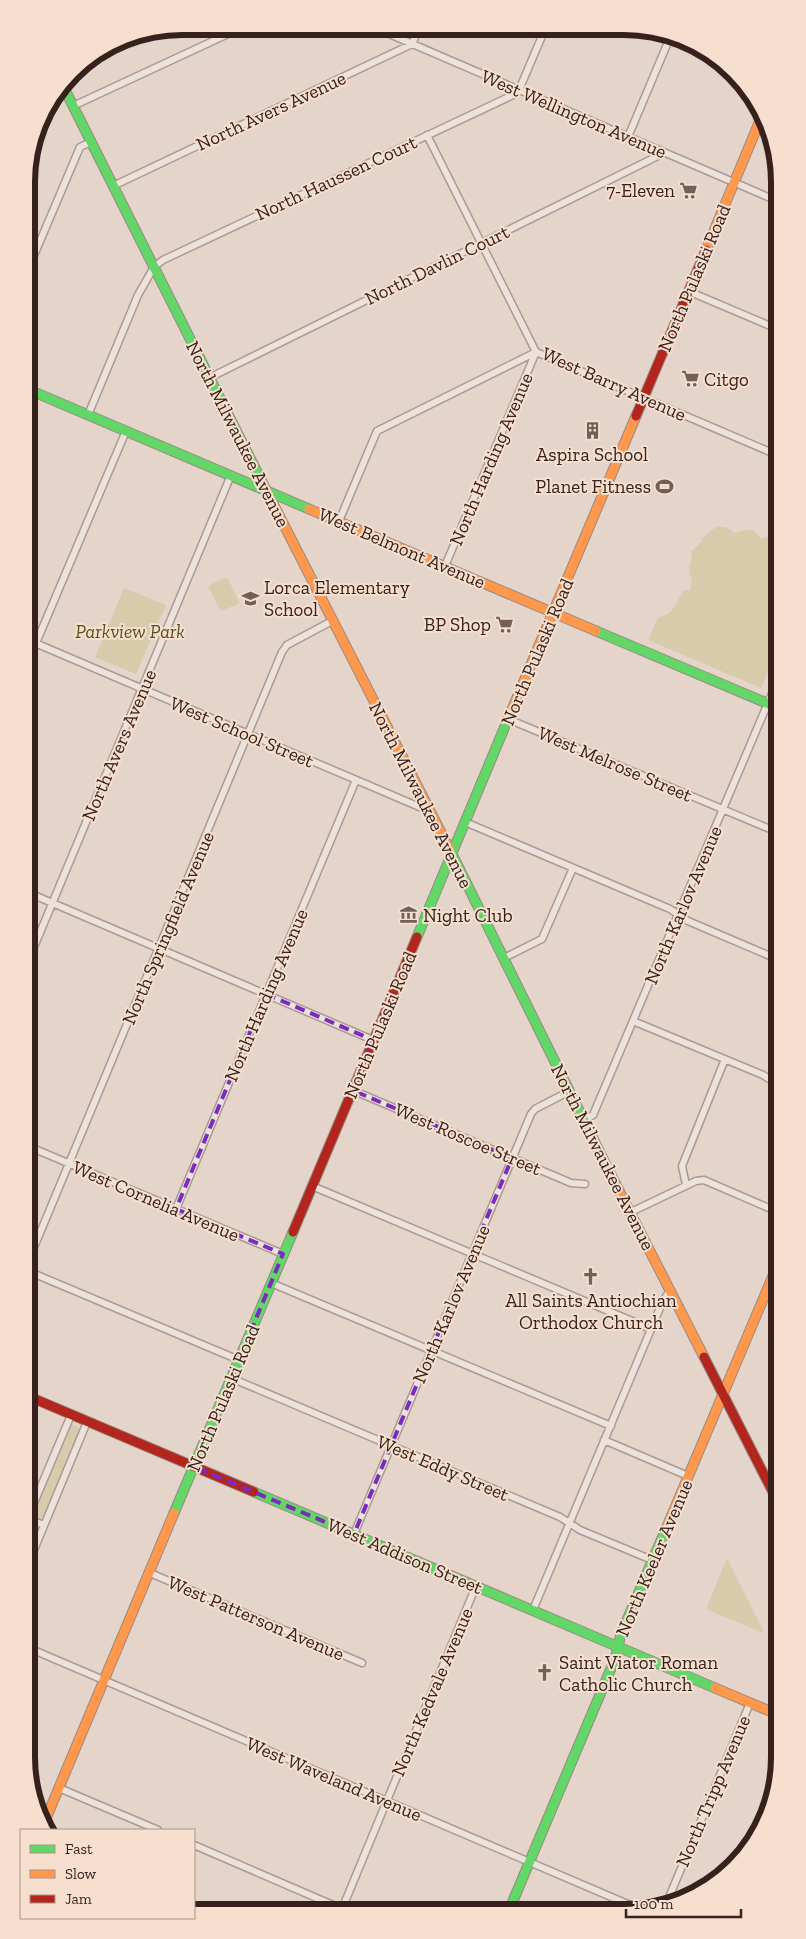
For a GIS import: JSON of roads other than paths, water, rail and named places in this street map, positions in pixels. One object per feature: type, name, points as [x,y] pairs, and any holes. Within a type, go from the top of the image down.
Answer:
[{"type":"main road","name":"North Milwaukee Avenue","points":[[66,92],[332,621],[452,854],[568,1092],[631,1212],[722,1395],[771,1487]]},
{"type":"main road","name":"North Pulaski Road","points":[[47,1816],[759,124]]},
{"type":"main road","name":"West Belmont Avenue","points":[[35,392],[771,705]]},
{"type":"main road","name":"North Keeler Avenue","points":[[512,1904],[615,1659],[617,1646],[652,1560],[771,1280]]},
{"type":"main road","name":"West Addison Street","points":[[35,1400],[771,1712]]},
{"type":"street","points":[[73,106],[226,35]]},
{"type":"street","name":"West Wellington Avenue","points":[[390,35],[771,198]]},
{"type":"street","points":[[412,44],[416,35]]},
{"type":"street","points":[[519,90],[542,35]]},
{"type":"street","points":[[628,137],[668,42]]},
{"type":"street","name":"North Avers Avenue","points":[[113,186],[412,44]]},
{"type":"street","name":"North Haussen Court","points":[[154,268],[163,260],[519,90]]},
{"type":"street","name":"West Barry Avenue","points":[[427,135],[536,352],[771,452]]},
{"type":"street","points":[[35,253],[80,147],[91,142]]},
{"type":"street","name":"North Davlin Court","points":[[209,378],[664,152]]},
{"type":"street","points":[[88,414],[138,295],[154,268]]},
{"type":"street","points":[[688,291],[771,326]]},
{"type":"street","points":[[339,521],[377,431],[536,352]]},
{"type":"street","name":"North Harding Avenue","points":[[445,566],[536,352]]},
{"type":"street","points":[[36,644],[126,431]]},
{"type":"street","name":"North Avers Avenue","points":[[35,945],[231,476]]},
{"type":"street","name":"North Springfield Avenue","points":[[35,1245],[285,648],[332,621]]},
{"type":"street","name":"West School Street","points":[[36,644],[429,811]]},
{"type":"street","name":"North Karlov Avenue","points":[[583,1121],[594,1115],[723,810],[771,707]]},
{"type":"street","name":"West Melrose Street","points":[[508,719],[771,830]]},
{"type":"street","name":"North Harding Avenue","points":[[176,1209],[356,780]]},
{"type":"street","points":[[465,822],[670,909],[688,921],[771,956]]},
{"type":"street","points":[[504,958],[542,940],[572,868]]},
{"type":"street","points":[[35,896],[373,1040]]},
{"type":"street","points":[[634,1021],[763,1075],[771,1080]]},
{"type":"street","points":[[686,1185],[682,1166],[725,1059]]},
{"type":"street","name":"West Roscoe Street","points":[[352,1090],[571,1183],[585,1184]]},
{"type":"street","name":"North Karlov Avenue","points":[[354,1534],[530,1114],[535,1109],[568,1092]]},
{"type":"street","name":"West Cornelia Avenue","points":[[35,1149],[283,1254]]},
{"type":"street","points":[[631,1212],[686,1185],[704,1180],[771,1209]]},
{"type":"street","points":[[312,1186],[651,1329]]},
{"type":"street","points":[[35,1274],[239,1360]]},
{"type":"street","points":[[271,1283],[611,1426]]},
{"type":"street","points":[[533,1610],[651,1329],[670,1290]]},
{"type":"street","name":"West Eddy Street","points":[[232,1378],[560,1517],[580,1530],[652,1560]]},
{"type":"street","points":[[35,1500],[71,1414]]},
{"type":"street","points":[[35,1538],[44,1525],[88,1422]]},
{"type":"street","points":[[604,1440],[688,1476]]},
{"type":"street","points":[[35,1522],[44,1525]]},
{"type":"street","name":"West Patterson Avenue","points":[[150,1573],[362,1663]]},
{"type":"street","name":"North Kedvale Avenue","points":[[344,1904],[476,1586]]},
{"type":"street","name":"West Waveland Avenue","points":[[35,1651],[627,1904]]},
{"type":"street","name":"North Tripp Avenue","points":[[669,1897],[750,1703]]},
{"type":"street","points":[[59,1788],[156,1829]]},
{"type":"street","points":[[195,1845],[330,1904]]},
{"type":"place","name":"7-Eleven","points":[[689,190]]},
{"type":"place","name":"Citgo","points":[[690,379]]},
{"type":"place","name":"Aspira School","points":[[592,431]]},
{"type":"place","name":"Planet Fitness","points":[[665,486]]},
{"type":"place","name":"Lorca Elementary School","points":[[250,598]]},
{"type":"place","name":"BP Shop","points":[[505,624]]},
{"type":"place","name":"Night Club","points":[[409,915]]},
{"type":"place","name":"All Saints Antiochian Orthodox Church","points":[[591,1277]]},
{"type":"place","name":"Saint Viator Roman Catholic Church","points":[[545,1673]]},
{"type":"park label","name":"Parkview Park","points":[[130,631]]}]
